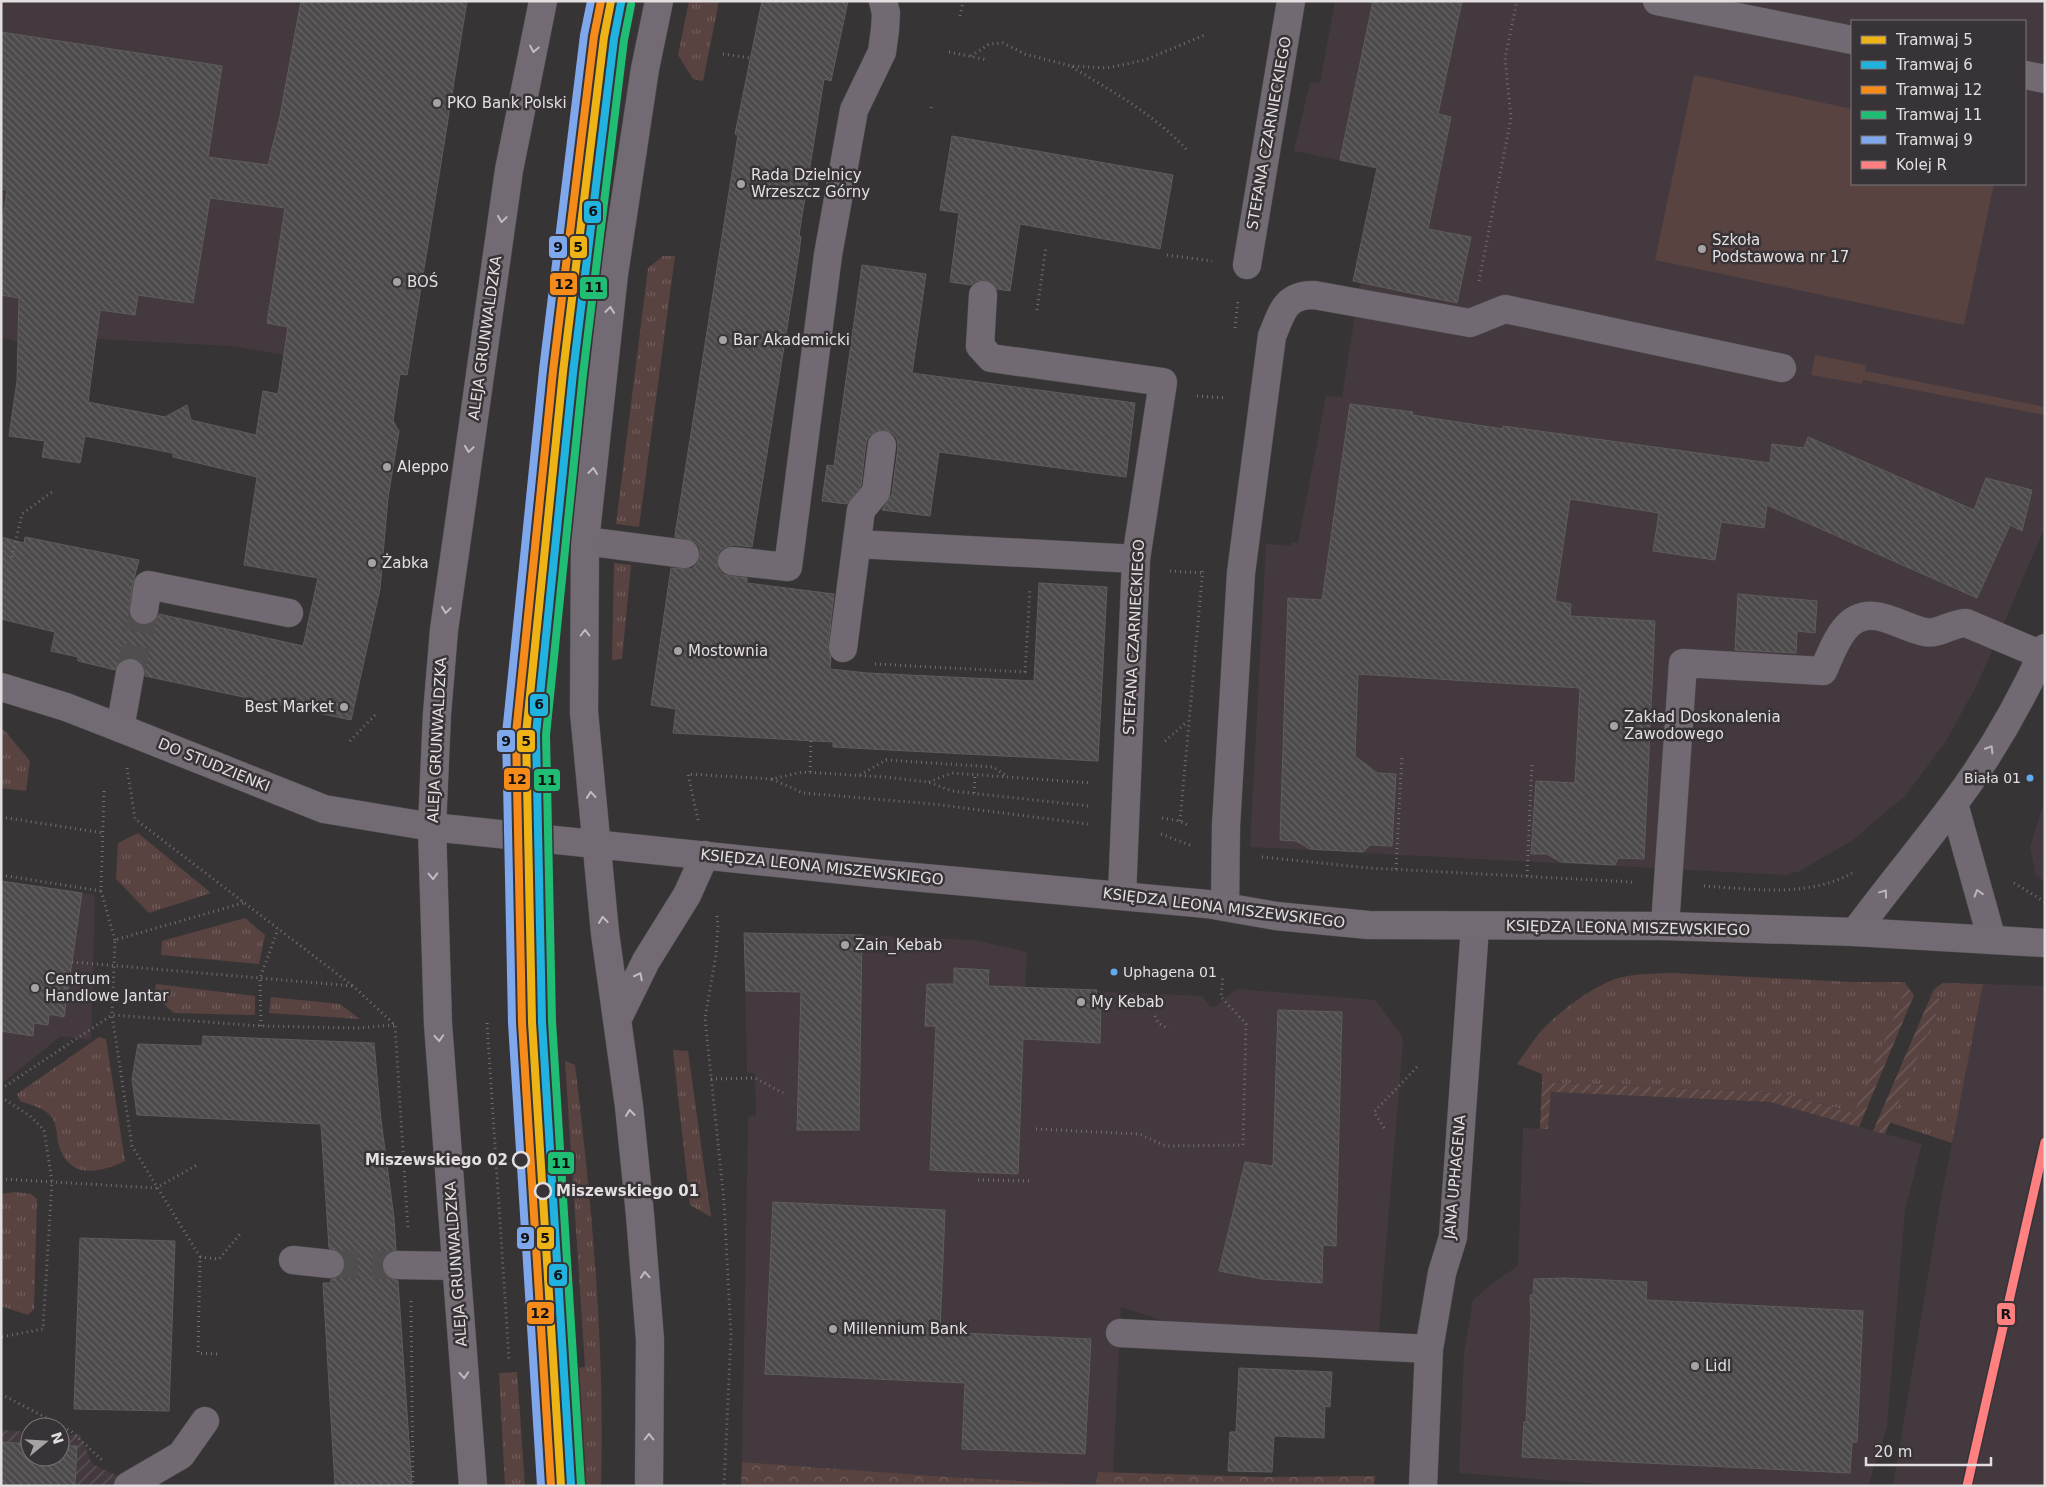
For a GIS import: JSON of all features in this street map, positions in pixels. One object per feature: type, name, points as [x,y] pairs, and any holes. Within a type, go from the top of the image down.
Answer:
[{"type":"main road","name":"ALEJA GRUNWALDZKA","points":[[473,1486],[438,1024],[432,827],[437,714],[444,630],[509,170],[543,1]]},
{"type":"main road","points":[[649,1486],[650,1340],[640,1215],[629,1106],[605,933],[584,712],[586,541],[614,274],[645,69],[659,1]]},
{"type":"main road","name":"DO STUDZIENKI","points":[[1,687],[66,707],[324,809],[432,827],[596,844]]},
{"type":"main road","name":"KSIĘDZA LEONA MISZEWSKIEGO","points":[[596,844],[881,874],[1122,895],[1225,906],[1276,916],[1368,925],[1475,927],[1665,926],[1856,932],[2045,943]]},
{"type":"main road","points":[[617,1020],[646,962],[687,895],[705,855]]},
{"type":"street","points":[[732,562],[788,567],[828,255],[854,110],[882,52],[886,13],[883,1]]},
{"type":"street","name":"STEFANA CZARNIECKIEGO","points":[[1247,265],[1291,1]]},
{"type":"street","points":[[1657,1],[1851,40]]},
{"type":"street","points":[[2026,75],[2045,79]]},
{"type":"street","name":"STEFANA CZARNIECKIEGO","points":[[983,295],[980,346],[991,358],[1163,382],[1136,559],[1122,895]]},
{"type":"street","points":[[1225,906],[1225,853],[1241,573],[1272,336],[1281,313],[1289,302],[1302,295],[1314,295],[1470,323],[1505,309],[1782,368]]},
{"type":"street","points":[[843,648],[861,510],[876,492],[882,445]]},
{"type":"street","points":[[586,541],[685,554]]},
{"type":"street","points":[[857,544],[1136,559]]},
{"type":"street","points":[[144,610],[148,585],[289,613]]},
{"type":"street","points":[[1665,926],[1683,663],[1823,671],[1842,633],[1850,622],[1873,616],[1927,633],[1958,623],[1966,623],[2043,651],[2017,706],[1954,804],[1856,932]]},
{"type":"street","points":[[120,728],[130,673]]},
{"type":"street","points":[[1954,804],[1992,940]]},
{"type":"street","name":"JANA UPHAGENA","points":[[1423,1486],[1429,1349],[1442,1273],[1453,1237],[1475,927]]},
{"type":"street","points":[[292,1260],[330,1264]]},
{"type":"street","points":[[397,1265],[456,1266]]},
{"type":"street","points":[[1120,1333],[1429,1349]]},
{"type":"street","points":[[128,1486],[181,1455],[205,1421]]},
{"type":"path","points":[[1470,323],[1511,118],[1505,58],[1517,1]]},
{"type":"path","points":[[960,16],[963,2]]},
{"type":"path","points":[[971,56],[989,44],[1003,43],[1025,54],[1071,66],[1107,68],[1145,60],[1207,34]]},
{"type":"path","points":[[949,52],[988,60]]},
{"type":"path","points":[[723,54],[750,58]]},
{"type":"path","points":[[1071,66],[1148,116],[1171,133],[1186,149]]},
{"type":"path","points":[[1037,310],[1046,247]]},
{"type":"path","points":[[1167,255],[1193,259]]},
{"type":"path","points":[[1198,396],[1226,398]]},
{"type":"path","points":[[12,557],[22,514],[52,492]]},
{"type":"path","points":[[871,663],[1025,672],[1032,553]]},
{"type":"path","points":[[1175,571],[1202,573]]},
{"type":"path","points":[[350,741],[375,715]]},
{"type":"path","points":[[1,1089],[112,1015],[261,1026],[357,1028],[394,1025],[353,986],[135,819],[120,728]]},
{"type":"path","points":[[810,772],[811,740]]},
{"type":"path","points":[[1396,869],[1402,755]]},
{"type":"path","points":[[860,776],[886,760],[993,767],[1010,777]]},
{"type":"path","points":[[1527,876],[1532,762]]},
{"type":"path","points":[[688,774],[772,779],[810,772],[928,782],[952,791],[974,793],[1124,819],[1152,831],[1170,836],[1200,850],[1303,862],[1785,891],[1817,887],[1837,882],[1858,870]]},
{"type":"path","points":[[928,782],[952,773],[1083,782]]},
{"type":"path","points":[[974,793],[975,774]]},
{"type":"path","points":[[772,779],[802,793],[1124,819],[1180,821],[1209,836],[1225,853]]},
{"type":"path","points":[[104,791],[101,891],[115,940],[112,1015],[132,1146],[200,1258],[198,1354],[217,1354]]},
{"type":"path","points":[[1,817],[103,833]]},
{"type":"path","points":[[1,875],[101,891]]},
{"type":"path","points":[[2011,881],[2045,902]]},
{"type":"path","points":[[115,940],[244,903]]},
{"type":"path","points":[[718,925],[716,956],[706,1018],[724,1201],[731,1336],[724,1486]]},
{"type":"path","points":[[261,1026],[260,978],[278,929]]},
{"type":"path","points":[[72,962],[353,986]]},
{"type":"path","points":[[1036,1129],[1139,1134],[1166,1146],[1243,1145],[1246,1024],[1222,997],[1223,976]]},
{"type":"path","points":[[1155,1016],[1158,1023],[1169,1029]]},
{"type":"path","points":[[548,1022],[553,1062],[572,1357]]},
{"type":"path","points":[[487,1023],[510,1359]]},
{"type":"path","points":[[1384,1128],[1374,1112],[1417,1067]]},
{"type":"path","points":[[712,1079],[755,1078],[783,1093]]},
{"type":"path","points":[[1,1097],[30,1116],[44,1130],[52,1181],[43,1329],[1,1337]]},
{"type":"path","points":[[1,1179],[156,1188],[197,1166]]},
{"type":"path","points":[[978,1180],[1032,1181]]},
{"type":"path","points":[[200,1258],[219,1259],[240,1234]]},
{"type":"path","points":[[1,1394],[71,1431],[106,1464]]},
{"type":"shaded area","points":[[1,1],[280,1],[460,34],[407,375],[230,346],[96,339],[61,334],[18,342],[1,338]]},
{"type":"shaded area","points":[[1335,1],[2045,1],[2045,527],[1978,683],[1946,741],[1906,795],[1853,840],[1800,871],[1785,875],[1250,847],[1266,544],[1291,546],[1291,542],[1298,543],[1326,396],[1342,397],[1360,283],[1353,281],[1366,216],[1372,217],[1382,169],[1294,151],[1310,82],[1320,83]]},
{"type":"shaded area","points":[[2045,799],[2045,882],[2036,875],[2030,847]]},
{"type":"shaded area","name":"Centrum Handlowe Jantar","points":[[1,881],[95,895],[91,1040],[61,1036],[1,1084]]},
{"type":"shaded area","points":[[744,933],[862,935],[974,940],[1027,952],[1025,988],[1202,996],[1211,1007],[1216,1006],[1237,989],[1375,1000],[1402,1036],[1403,1042],[1379,1332],[1171,1323],[1121,1307],[1113,1472],[1098,1472],[1097,1485],[949,1477],[742,1462],[748,1117],[756,1116],[755,1073],[747,1073]]},
{"type":"shaded area","points":[[1983,984],[2045,986],[2045,1486],[1893,1486],[1940,1204]]},
{"type":"shaded area","points":[[1551,1092],[1770,1102],[1922,1144],[1905,1211],[1887,1427],[1868,1486],[1626,1486],[1459,1473],[1464,1353],[1473,1300],[1491,1284],[1518,1266],[1523,1128],[1548,1129]]},
{"type":"shaded area","points":[[1,1430],[20,1431],[20,1467],[70,1467],[70,1434],[80,1435],[92,1464],[122,1478],[121,1486],[1,1486]]},
{"type":"green space","points":[[689,1],[719,1],[703,81],[693,79],[678,55]]},
{"type":"green space","points":[[1694,75],[1851,109],[1851,185],[1994,185],[1964,325],[1655,260]]},
{"type":"green space","points":[[663,256],[675,256],[639,527],[616,524],[648,268]]},
{"type":"green space","points":[[1815,355],[1866,365],[1865,371],[2045,407],[2045,415],[1863,380],[1862,384],[1811,375]]},
{"type":"green space","points":[[614,563],[631,565],[622,659],[612,660]]},
{"type":"green space","points":[[1,729],[6,732],[30,761],[26,791],[1,788]]},
{"type":"green space","points":[[138,833],[211,893],[149,913],[116,879],[118,843]]},
{"type":"green space","points":[[245,918],[265,935],[259,964],[161,955],[162,941]]},
{"type":"green space","points":[[1673,973],[1851,982],[1905,982],[1907,986],[1855,1113],[1781,1093],[1542,1082],[1542,1074],[1517,1064],[1537,1036],[1553,1019],[1594,989],[1622,977]]},
{"type":"green space","points":[[1943,983],[1983,984],[1952,1143],[1889,1122],[1942,1000],[1931,996],[1934,989]]},
{"type":"green space","points":[[156,984],[255,996],[255,1015],[174,1013],[154,996]]},
{"type":"green space","points":[[1907,986],[1914,995],[1859,1127],[1770,1102],[1551,1092],[1548,1129],[1540,1129],[1542,1082],[1781,1093],[1854,1113]]},
{"type":"green space","points":[[1931,996],[1942,1000],[1885,1134],[1873,1131]]},
{"type":"green space","points":[[271,997],[340,1004],[360,1019],[269,1013]]},
{"type":"green space","points":[[99,1037],[106,1039],[125,1161],[107,1168],[88,1171],[72,1166],[65,1159],[60,1149],[55,1123],[50,1115],[38,1107],[20,1101],[17,1094]]},
{"type":"green space","points":[[673,1050],[688,1051],[711,1217],[690,1205]]},
{"type":"green space","points":[[565,1061],[575,1065],[592,1223],[601,1380],[601,1486],[570,1486],[564,1370],[585,1367]]},
{"type":"green space","points":[[15,1192],[31,1194],[37,1199],[34,1309],[28,1315],[1,1306],[1,1194]]},
{"type":"green space","points":[[517,1372],[525,1486],[505,1486],[499,1373]]},
{"type":"green space","points":[[742,1462],[949,1477],[1096,1485],[1098,1472],[1265,1477],[1375,1476],[1374,1486],[741,1486]]},
{"type":"building","points":[[301,1],[467,1],[407,375],[400,374],[393,421],[399,431],[388,498],[380,589],[351,720],[145,676],[144,667],[140,661],[133,658],[124,659],[118,663],[115,670],[78,661],[78,657],[51,651],[55,632],[1,619],[1,537],[24,543],[25,537],[139,560],[129,608],[130,616],[141,625],[150,624],[156,620],[159,614],[303,646],[318,578],[244,565],[257,477],[173,457],[173,453],[85,436],[80,463],[42,457],[45,441],[9,436],[17,381],[19,298],[1,295],[1,231],[7,190],[1,189],[1,32],[222,66],[208,157],[268,165],[280,116]],"holes":[[[210,198],[285,208],[267,323],[288,327],[278,394],[263,391],[256,435],[191,420],[187,405],[165,417],[88,402],[100,310],[135,315],[138,295],[193,303]]]},
{"type":"building","points":[[762,1],[848,1],[831,81],[824,79],[799,235],[801,237],[799,253],[752,547],[734,545],[725,547],[719,552],[717,559],[718,568],[723,574],[747,578],[747,583],[834,594],[828,646],[831,657],[830,669],[867,673],[1034,681],[1039,583],[1107,587],[1098,761],[833,747],[833,742],[673,733],[676,709],[651,705],[671,568],[691,569],[697,564],[700,556],[700,548],[695,542],[675,537],[675,535],[738,135],[735,134]]},
{"type":"building","points":[[1373,1],[1462,1],[1438,114],[1451,117],[1428,229],[1471,237],[1457,303],[1353,281],[1377,168],[1340,160]]},
{"type":"building","points":[[952,136],[1173,175],[1160,249],[1020,224],[1010,291],[997,289],[992,282],[984,280],[976,281],[971,285],[950,282],[959,213],[940,210]]},
{"type":"building","points":[[862,265],[926,274],[912,373],[1135,403],[1126,477],[939,452],[930,516],[882,510],[892,494],[898,447],[897,439],[892,433],[883,430],[876,431],[869,436],[866,443],[861,486],[847,504],[822,501],[827,465],[834,466]]},
{"type":"building","points":[[1350,404],[1413,412],[1412,415],[1503,429],[1503,426],[1770,463],[1772,444],[1804,448],[1808,437],[1974,510],[1986,478],[2032,490],[2022,531],[2010,525],[1977,598],[1767,505],[1764,528],[1721,522],[1715,560],[1653,551],[1659,513],[1570,499],[1555,601],[1571,604],[1570,616],[1655,621],[1644,859],[1618,858],[1615,865],[1561,862],[1547,854],[1531,854],[1536,781],[1575,783],[1580,688],[1358,674],[1355,756],[1377,773],[1396,774],[1392,846],[1370,845],[1363,852],[1310,849],[1296,841],[1280,840],[1288,598],[1322,600]]},
{"type":"building","points":[[1738,594],[1817,601],[1815,633],[1797,631],[1796,653],[1735,650]]},
{"type":"building","name":"Centrum Handlowe Jantar","points":[[1,881],[82,893],[64,1017],[49,1014],[48,1025],[34,1023],[33,1036],[1,1031]]},
{"type":"building","points":[[744,933],[862,935],[859,1130],[797,1130],[801,992],[746,991]]},
{"type":"building","points":[[954,968],[989,970],[988,986],[1097,990],[1094,1004],[1101,1004],[1100,1043],[1023,1039],[1018,1174],[930,1170],[936,1026],[925,1026],[927,984],[954,984]]},
{"type":"building","points":[[1278,1010],[1342,1012],[1336,1246],[1323,1245],[1322,1283],[1262,1279],[1219,1271],[1245,1162],[1273,1166]]},
{"type":"building","points":[[203,1036],[374,1043],[396,1250],[389,1252],[384,1257],[381,1265],[384,1273],[389,1278],[398,1281],[412,1486],[335,1486],[323,1283],[331,1283],[331,1279],[337,1278],[342,1274],[346,1265],[344,1257],[340,1252],[329,1248],[321,1124],[137,1115],[132,1079],[138,1044],[202,1046]]},
{"type":"building","points":[[773,1202],[945,1210],[940,1332],[1091,1339],[1085,1454],[962,1449],[965,1383],[765,1374]]},
{"type":"building","points":[[80,1238],[175,1241],[169,1411],[74,1409]]},
{"type":"building","name":"Lidl","points":[[1564,1278],[1647,1282],[1646,1300],[1863,1311],[1857,1442],[1852,1442],[1850,1473],[1522,1457],[1524,1422],[1526,1422],[1531,1317],[1530,1295],[1533,1295],[1534,1279]]},
{"type":"building","points":[[1239,1368],[1332,1372],[1330,1407],[1325,1406],[1324,1438],[1274,1436],[1272,1472],[1228,1471],[1230,1432],[1236,1432]]},
{"type":"building","points":[[1,1442],[20,1443],[20,1467],[70,1467],[70,1446],[77,1446],[75,1486],[1,1486]]},
{"type":"tunnel","points":[[130,673],[144,610]]},
{"type":"tunnel","points":[[330,1264],[397,1265]]},
{"type":"tram line","name":"9","points":[[541,1486],[512,1023],[506,734],[543,370],[584,35],[591,1]]},
{"type":"tram line","name":"12","points":[[551,1486],[522,1023],[516,734],[553,371],[594,36],[601,1]]},
{"type":"tram line","name":"5","points":[[561,1486],[532,1022],[526,734],[563,372],[604,37],[611,1]]},
{"type":"tram line","name":"6","points":[[571,1485],[542,1022],[536,734],[573,373],[614,39],[621,3]]},
{"type":"tram line","name":"11","points":[[581,1485],[552,1021],[546,735],[583,374],[624,40],[631,5]]},
{"type":"rail line","name":"R","points":[[1967,1486],[2045,1142]]},
{"type":"place","name":"PKO Bank Polski","points":[[437,103]]},
{"type":"place","name":"Rada Dzielnicy Wrzeszcz Górny","points":[[741,184]]},
{"type":"place","name":"Szkoła Podstawowa nr 17","points":[[1702,249]]},
{"type":"place","name":"BOŚ","points":[[397,282]]},
{"type":"place","name":"Bar Akademicki","points":[[723,340]]},
{"type":"place","name":"Aleppo","points":[[387,467]]},
{"type":"place","name":"Żabka","points":[[372,563]]},
{"type":"place","name":"Mostownia","points":[[678,651]]},
{"type":"place","name":"Best Market","points":[[344,707]]},
{"type":"place","name":"Zakład Doskonalenia Zawodowego","points":[[1614,726]]},
{"type":"place","name":"Biała 01","points":[[2030,778]]},
{"type":"place","name":"Zain_Kebab","points":[[845,945]]},
{"type":"place","name":"Uphagena 01","points":[[1114,972]]},
{"type":"place","name":"Centrum Handlowe Jantar","points":[[35,988]]},
{"type":"place","name":"My Kebab","points":[[1081,1002]]},
{"type":"place","name":"Miszewskiego 02","points":[[521,1160]]},
{"type":"place","name":"Miszewskiego 01","points":[[543,1191]]},
{"type":"place","name":"Millennium Bank","points":[[833,1329]]},
{"type":"place","name":"Lidl","points":[[1695,1366]]}]
